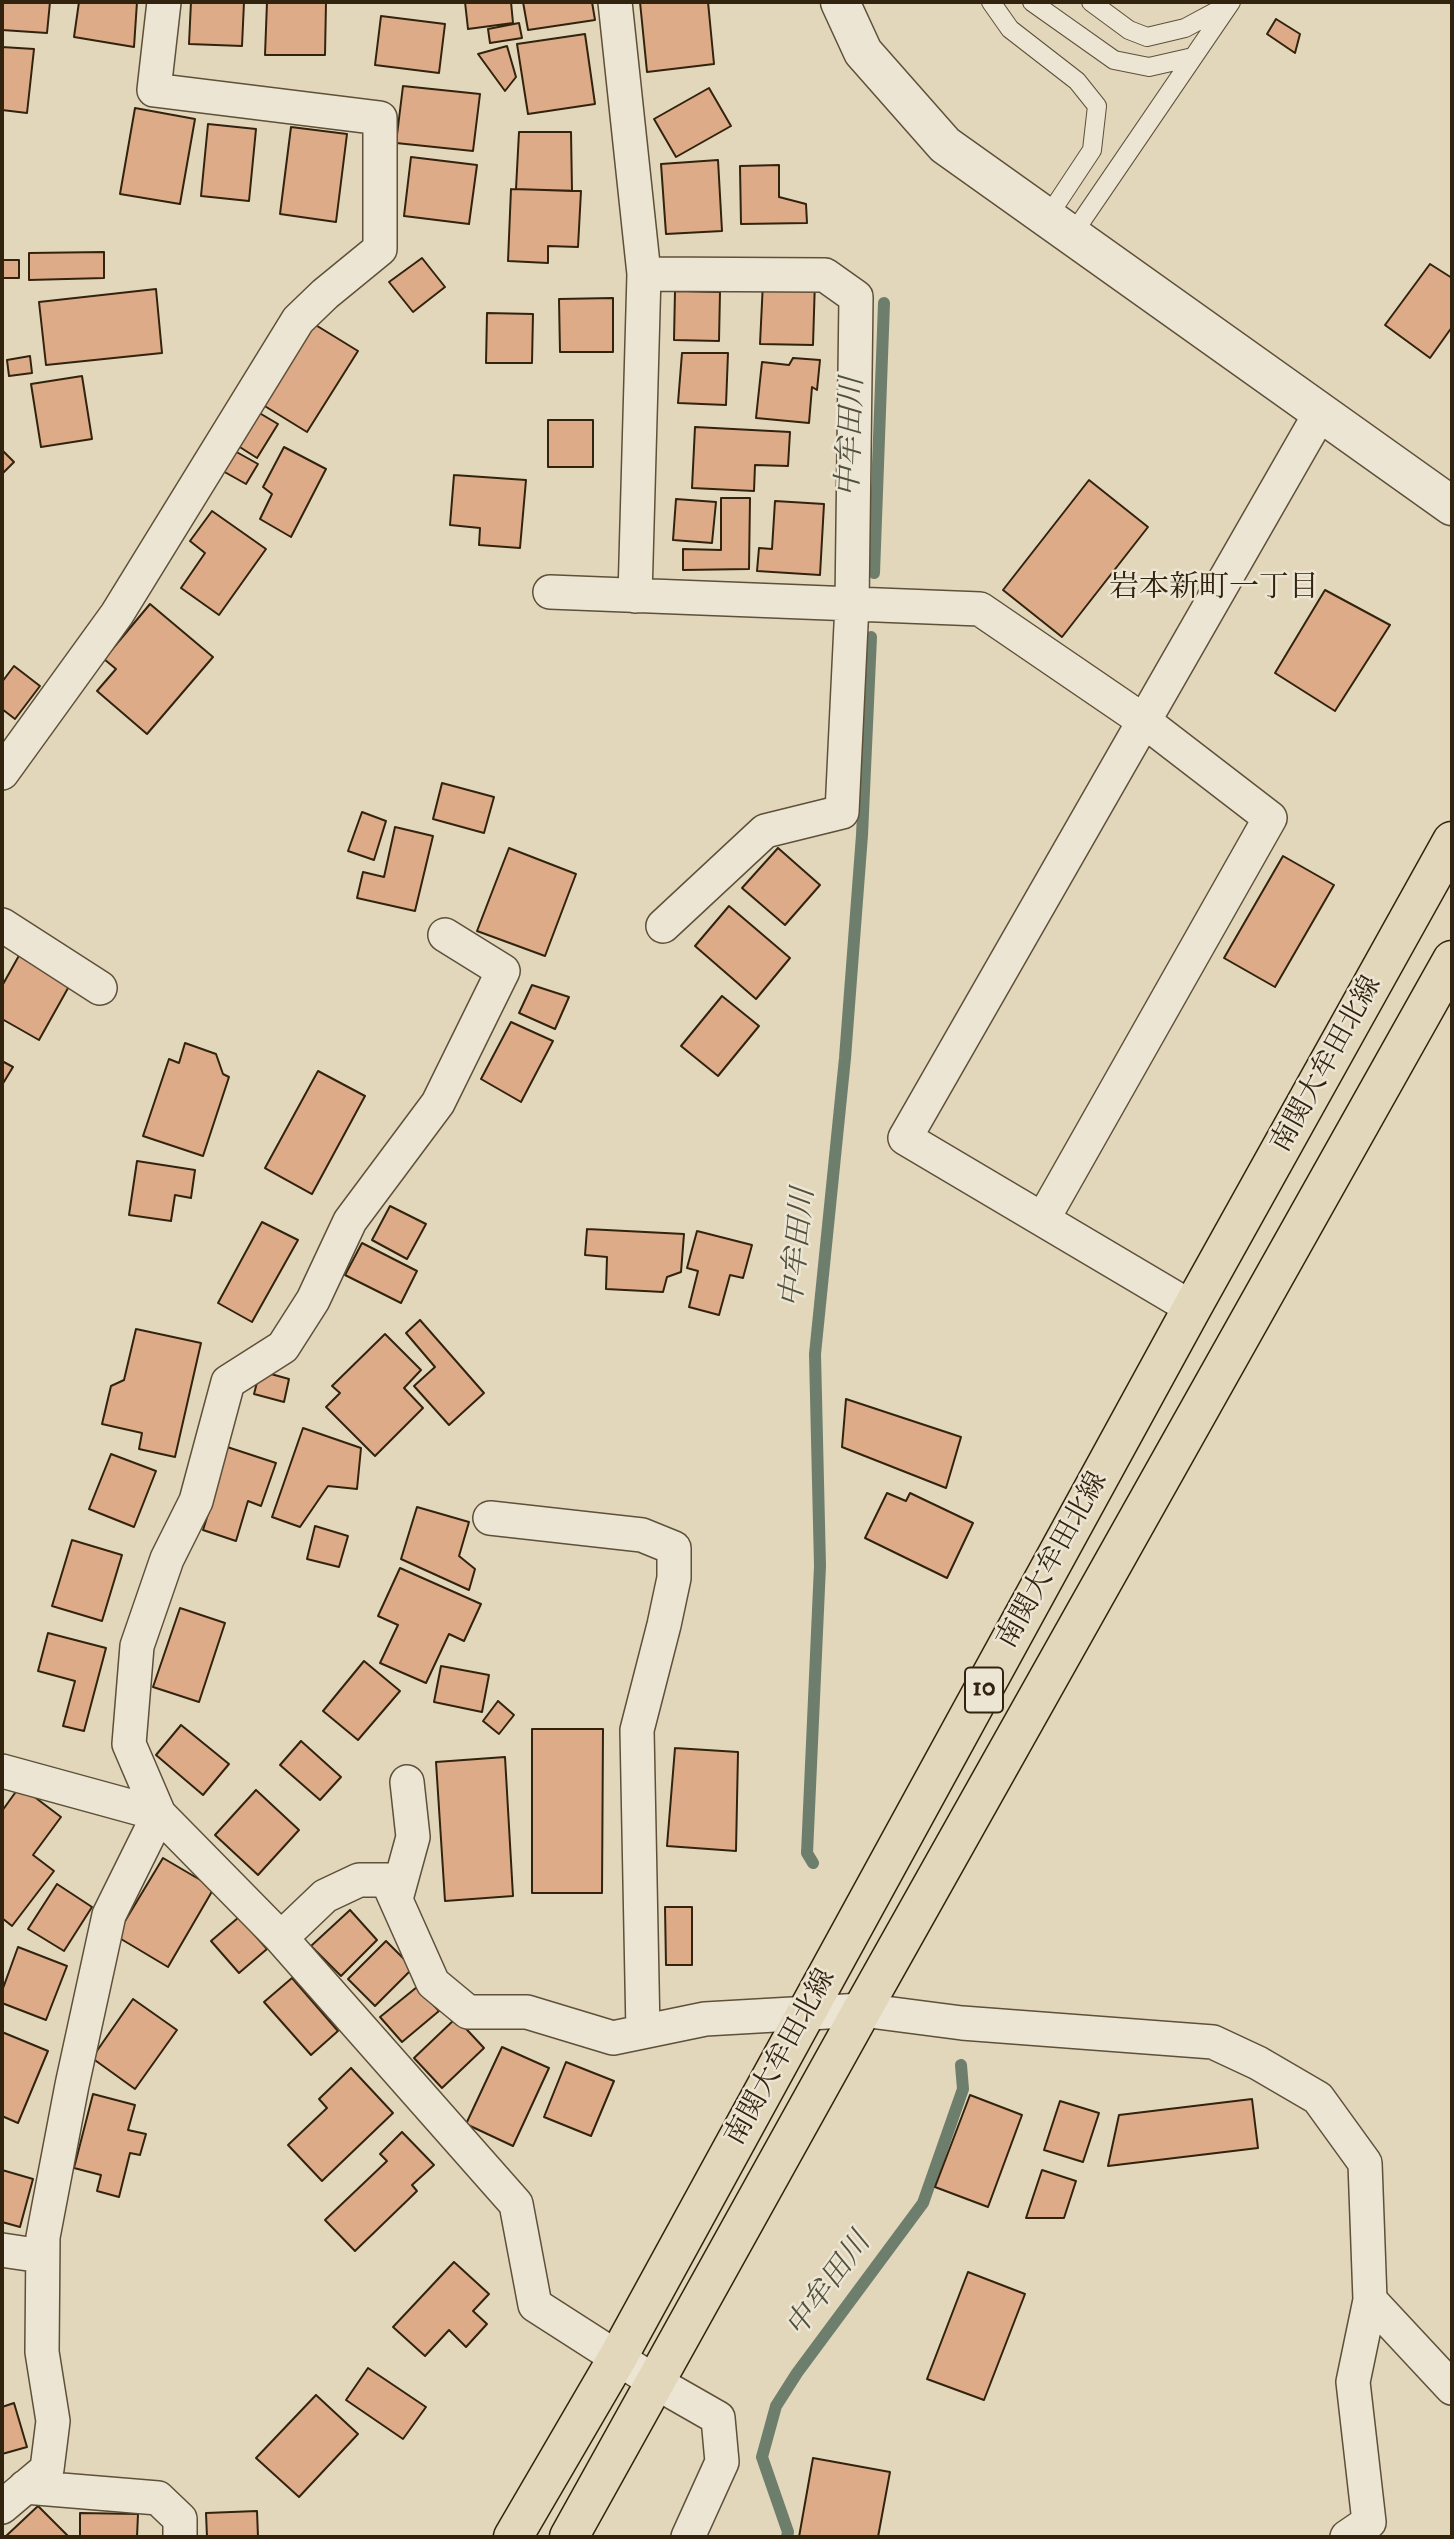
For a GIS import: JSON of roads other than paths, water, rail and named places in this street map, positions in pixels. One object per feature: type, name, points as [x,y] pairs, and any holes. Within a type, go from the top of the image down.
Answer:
[{"type":"main road","name":"南関大牟田北線","points":[[513,2537],[618,2357],[1192,1308],[1452,841]]},
{"type":"main road","name":"南関大牟田北線","points":[[569,2537],[1452,960]]},
{"type":"street","points":[[2,773],[117,614],[298,320],[380,249],[380,118],[154,90],[164,2]]},
{"type":"street","points":[[615,2],[644,274],[635,596]]},
{"type":"street","points":[[840,2],[863,52],[945,145],[1452,506]]},
{"type":"street","points":[[644,274],[825,275],[856,297],[852,604],[842,812],[765,831],[663,926]]},
{"type":"street","points":[[1192,1308],[905,1138],[1321,412]]},
{"type":"street","points":[[550,592],[980,609],[1144,721],[1270,818],[1043,1219]]},
{"type":"street","points":[[2,925],[100,988]]},
{"type":"street","points":[[445,935],[503,971],[438,1103],[350,1221],[313,1300],[283,1347],[228,1382],[197,1501],[167,1559],[137,1646],[129,1744],[159,1814],[281,1938],[516,2204],[535,2305],[655,2382],[718,2418],[722,2462],[688,2537]]},
{"type":"street","points":[[490,1518],[642,1535],[674,1548],[674,1578],[667,1613],[637,1730],[643,2032]]},
{"type":"street","points":[[2,1771],[159,1814]]},
{"type":"street","points":[[396,1899],[413,1837],[407,1782]]},
{"type":"street","points":[[14,2497],[47,2469],[53,2421],[42,2352],[43,2237],[72,2085],[109,1915],[159,1814]]},
{"type":"street","points":[[281,1938],[325,1896],[359,1880],[387,1880],[433,1983],[468,2012],[527,2012],[613,2038],[705,2019],[862,2010],[962,2023],[1213,2042],[1258,2063],[1318,2098],[1365,2163],[1370,2301],[1353,2382],[1369,2522],[1346,2537]]},
{"type":"street","points":[[2,2250],[42,2256]]},
{"type":"street","points":[[1370,2301],[1452,2388]]},
{"type":"street","points":[[14,2497],[158,2498],[180,2519],[180,2537]]},
{"type":"lane","points":[[991,2],[1010,29],[1077,82],[1097,106],[1092,149],[1059,227]]},
{"type":"lane","points":[[1032,2],[1114,60],[1149,67],[1194,57]]},
{"type":"lane","points":[[1091,2],[1129,30],[1147,37],[1185,28],[1231,2]]},
{"type":"lane","points":[[1059,227],[1194,57],[1231,2]]},
{"type":"waterway","name":"中牟田川","points":[[874,573],[884,303]]},
{"type":"waterway","name":"中牟田川","points":[[813,1863],[807,1853],[820,1566],[815,1354],[845,1058],[862,835],[871,637]]},
{"type":"waterway","name":"中牟田川","points":[[787,2537],[788,2532],[762,2457],[776,2406],[797,2373],[923,2203],[963,2089],[961,2065]]},
{"type":"district","name":"岩本新町一丁目","points":[[1214,590]]}]
